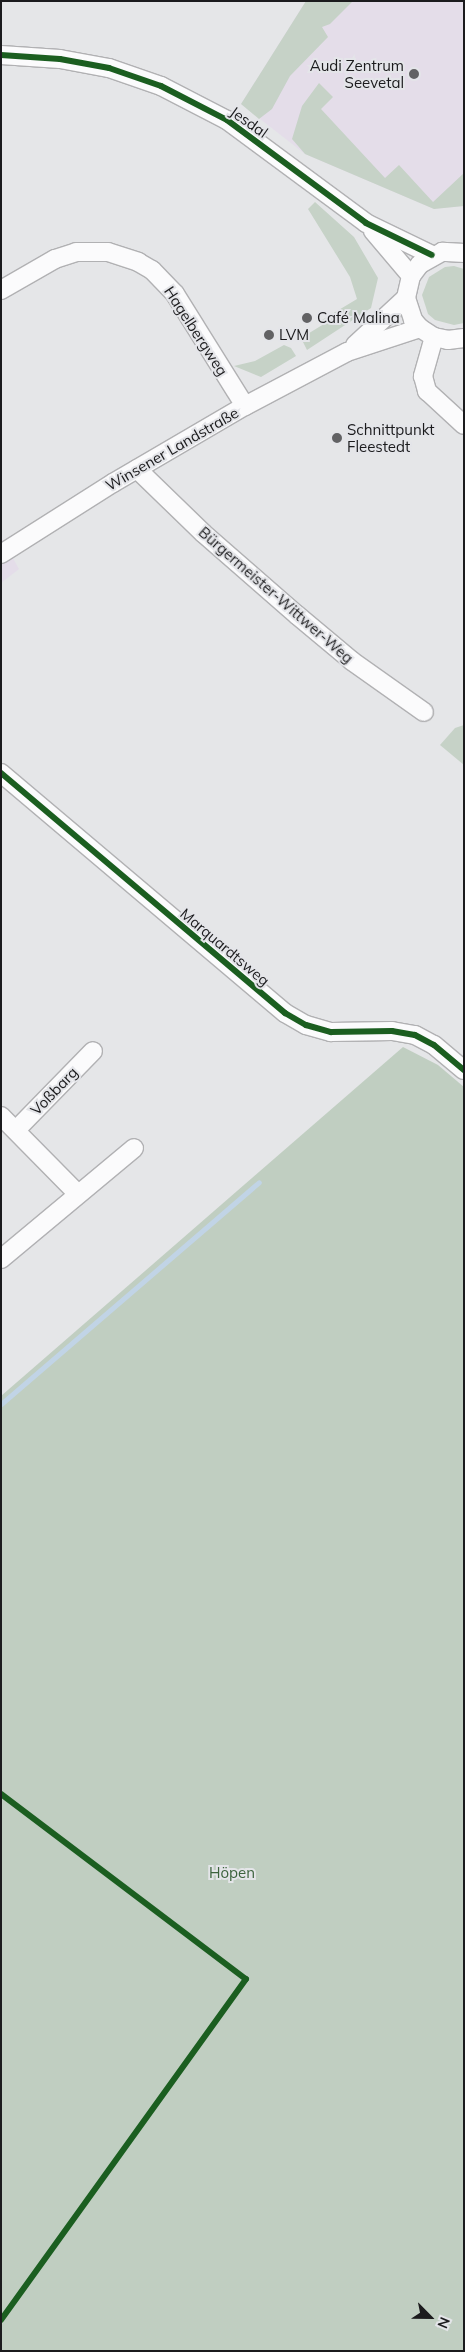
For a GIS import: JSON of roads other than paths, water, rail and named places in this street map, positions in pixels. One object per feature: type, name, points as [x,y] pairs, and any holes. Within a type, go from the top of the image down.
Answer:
[{"type":"street","name":"Jesdal","points":[[1,55],[60,59],[109,68],[161,86],[227,120],[366,223],[432,255]]},
{"type":"street","name":"Jesdal","points":[[366,223],[411,276]]},
{"type":"street","name":"Hagelbergweg","points":[[1,290],[56,259],[76,252],[108,252],[138,262],[152,270],[175,294],[244,406]]},
{"type":"street","points":[[464,253],[448,252],[432,255],[411,276],[406,298],[413,320],[427,332],[423,376],[427,391],[464,425]]},
{"type":"street","name":"Winsener Landstraße","points":[[347,352],[406,298]]},
{"type":"street","name":"Winsener Landstraße","points":[[1,554],[137,469],[244,406],[347,352],[427,332],[448,340],[464,338]]},
{"type":"street","name":"Bürgermeister-Wittwer-Weg","points":[[137,469],[203,533],[352,661],[424,712]]},
{"type":"street","name":"Marquardtsweg","points":[[1,773],[285,1013],[306,1025],[331,1032],[392,1030],[415,1035],[434,1045],[464,1070]]},
{"type":"street","name":"Voßbarg","points":[[16,1130],[93,1051]]},
{"type":"street","points":[[1,1116],[77,1192]]},
{"type":"street","points":[[1,1258],[77,1192],[134,1148]]},
{"type":"waterway","points":[[1,1404],[259,1182]]},
{"type":"place","name":"Audi Zentrum Seevetal","points":[[414,74]]},
{"type":"place","name":"Café Malina","points":[[307,318]]},
{"type":"place","name":"LVM","points":[[269,335]]},
{"type":"place","name":"Schnittpunkt Fleestedt","points":[[337,438]]},
{"type":"park label","name":"Höpen","points":[[232,1873]]}]
